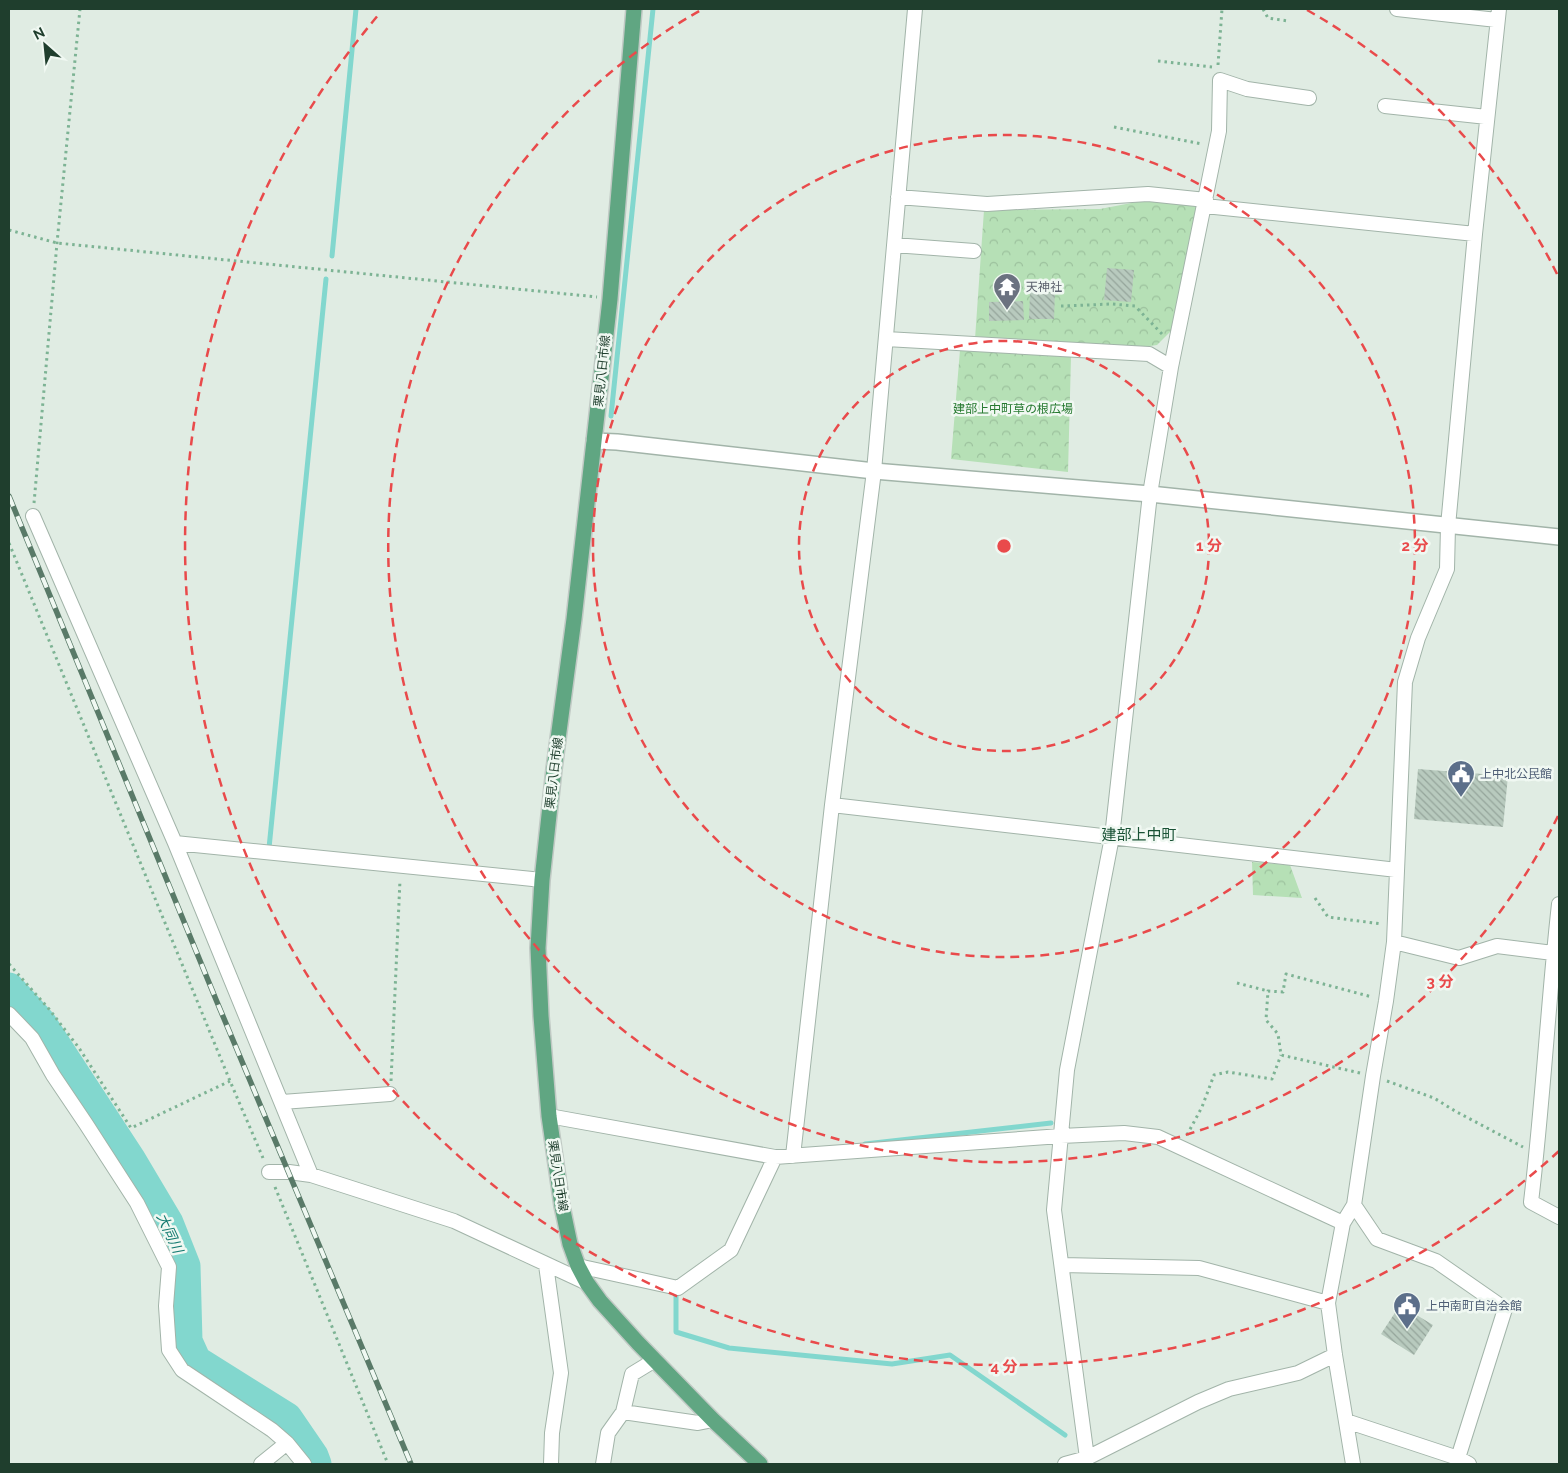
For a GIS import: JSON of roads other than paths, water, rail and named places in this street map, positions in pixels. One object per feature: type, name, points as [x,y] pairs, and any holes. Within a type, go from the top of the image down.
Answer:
[{"type":"main road","name":"栗見八日市線","points":[[634,9],[610,299],[542,880],[538,948],[541,1016],[550,1116],[562,1206],[570,1244],[578,1266],[600,1301],[713,1420],[760,1464]]},
{"type":"street","points":[[793,1156],[832,805],[874,471],[915,9]]},
{"type":"street","points":[[1353,1464],[1328,1303],[1342,1224],[1354,1205],[1394,942],[1405,682],[1418,638],[1447,569],[1448,526],[1475,234],[1498,15],[1397,9]]},
{"type":"street","points":[[1087,1458],[1054,1210],[1067,1070],[1112,837],[1150,494],[1175,348],[1206,203],[1219,131],[1220,80],[1248,89],[1309,98]]},
{"type":"street","points":[[1385,106],[1487,117]]},
{"type":"street","points":[[898,197],[987,204],[1148,194],[1206,203],[1475,234]]},
{"type":"street","points":[[894,245],[974,251]]},
{"type":"street","points":[[886,339],[1149,354],[1172,367]]},
{"type":"street","points":[[594,442],[617,442],[874,471],[1150,494],[1559,537]]},
{"type":"street","points":[[33,516],[175,843],[312,1175]]},
{"type":"street","points":[[832,805],[1397,870]]},
{"type":"street","points":[[175,843],[542,880]]},
{"type":"street","points":[[1559,904],[1531,1202],[1559,1218]]},
{"type":"street","points":[[1394,942],[1459,958],[1496,946],[1554,953]]},
{"type":"street","points":[[9,1014],[32,1038],[53,1075],[137,1203],[169,1267],[166,1306],[169,1350],[182,1370],[272,1430],[287,1443],[304,1464]]},
{"type":"street","points":[[282,1102],[390,1094]]},
{"type":"street","points":[[550,1116],[775,1157],[1061,1136],[1124,1133],[1158,1137],[1342,1224]]},
{"type":"street","points":[[578,1266],[678,1288],[731,1250],[775,1157]]},
{"type":"street","points":[[269,1172],[312,1175],[454,1220],[587,1283]]},
{"type":"street","points":[[1346,1421],[1463,1461],[1505,1309],[1436,1261],[1377,1240],[1354,1205]]},
{"type":"street","points":[[546,1265],[561,1373],[552,1433],[551,1464]]},
{"type":"street","points":[[1062,1265],[1200,1268],[1328,1303]]},
{"type":"street","points":[[1065,1464],[1087,1458],[1198,1402],[1228,1389],[1298,1373],[1335,1355]]},
{"type":"street","points":[[603,1464],[608,1433],[622,1412],[632,1374],[655,1360]]},
{"type":"street","points":[[622,1412],[698,1423],[713,1420]]},
{"type":"street","points":[[261,1464],[287,1443]]},
{"type":"waterway","points":[[332,256],[356,9]]},
{"type":"waterway","points":[[611,416],[653,9]]},
{"type":"waterway","points":[[269,848],[326,279]]},
{"type":"waterway","name":"大同川","points":[[9,988],[41,1023],[130,1159],[168,1223],[185,1266],[187,1341],[196,1361],[287,1418],[313,1456],[316,1464]]},
{"type":"waterway","points":[[865,1144],[1051,1123]]},
{"type":"waterway","points":[[676,1294],[676,1332],[729,1348],[892,1364],[950,1355],[1065,1435]]},
{"type":"railway","points":[[9,496],[217,1002],[411,1464]]},
{"type":"place","name":"天神社","points":[[1007,311]]},
{"type":"place","name":"上中北公民館","points":[[1461,798]]},
{"type":"place","name":"上中南町自治会館","points":[[1407,1330]]},
{"type":"district","name":"建部上中町","points":[[1139,835]]},
{"type":"park label","name":"建部上中町草の根広場","points":[[1013,409]]}]
